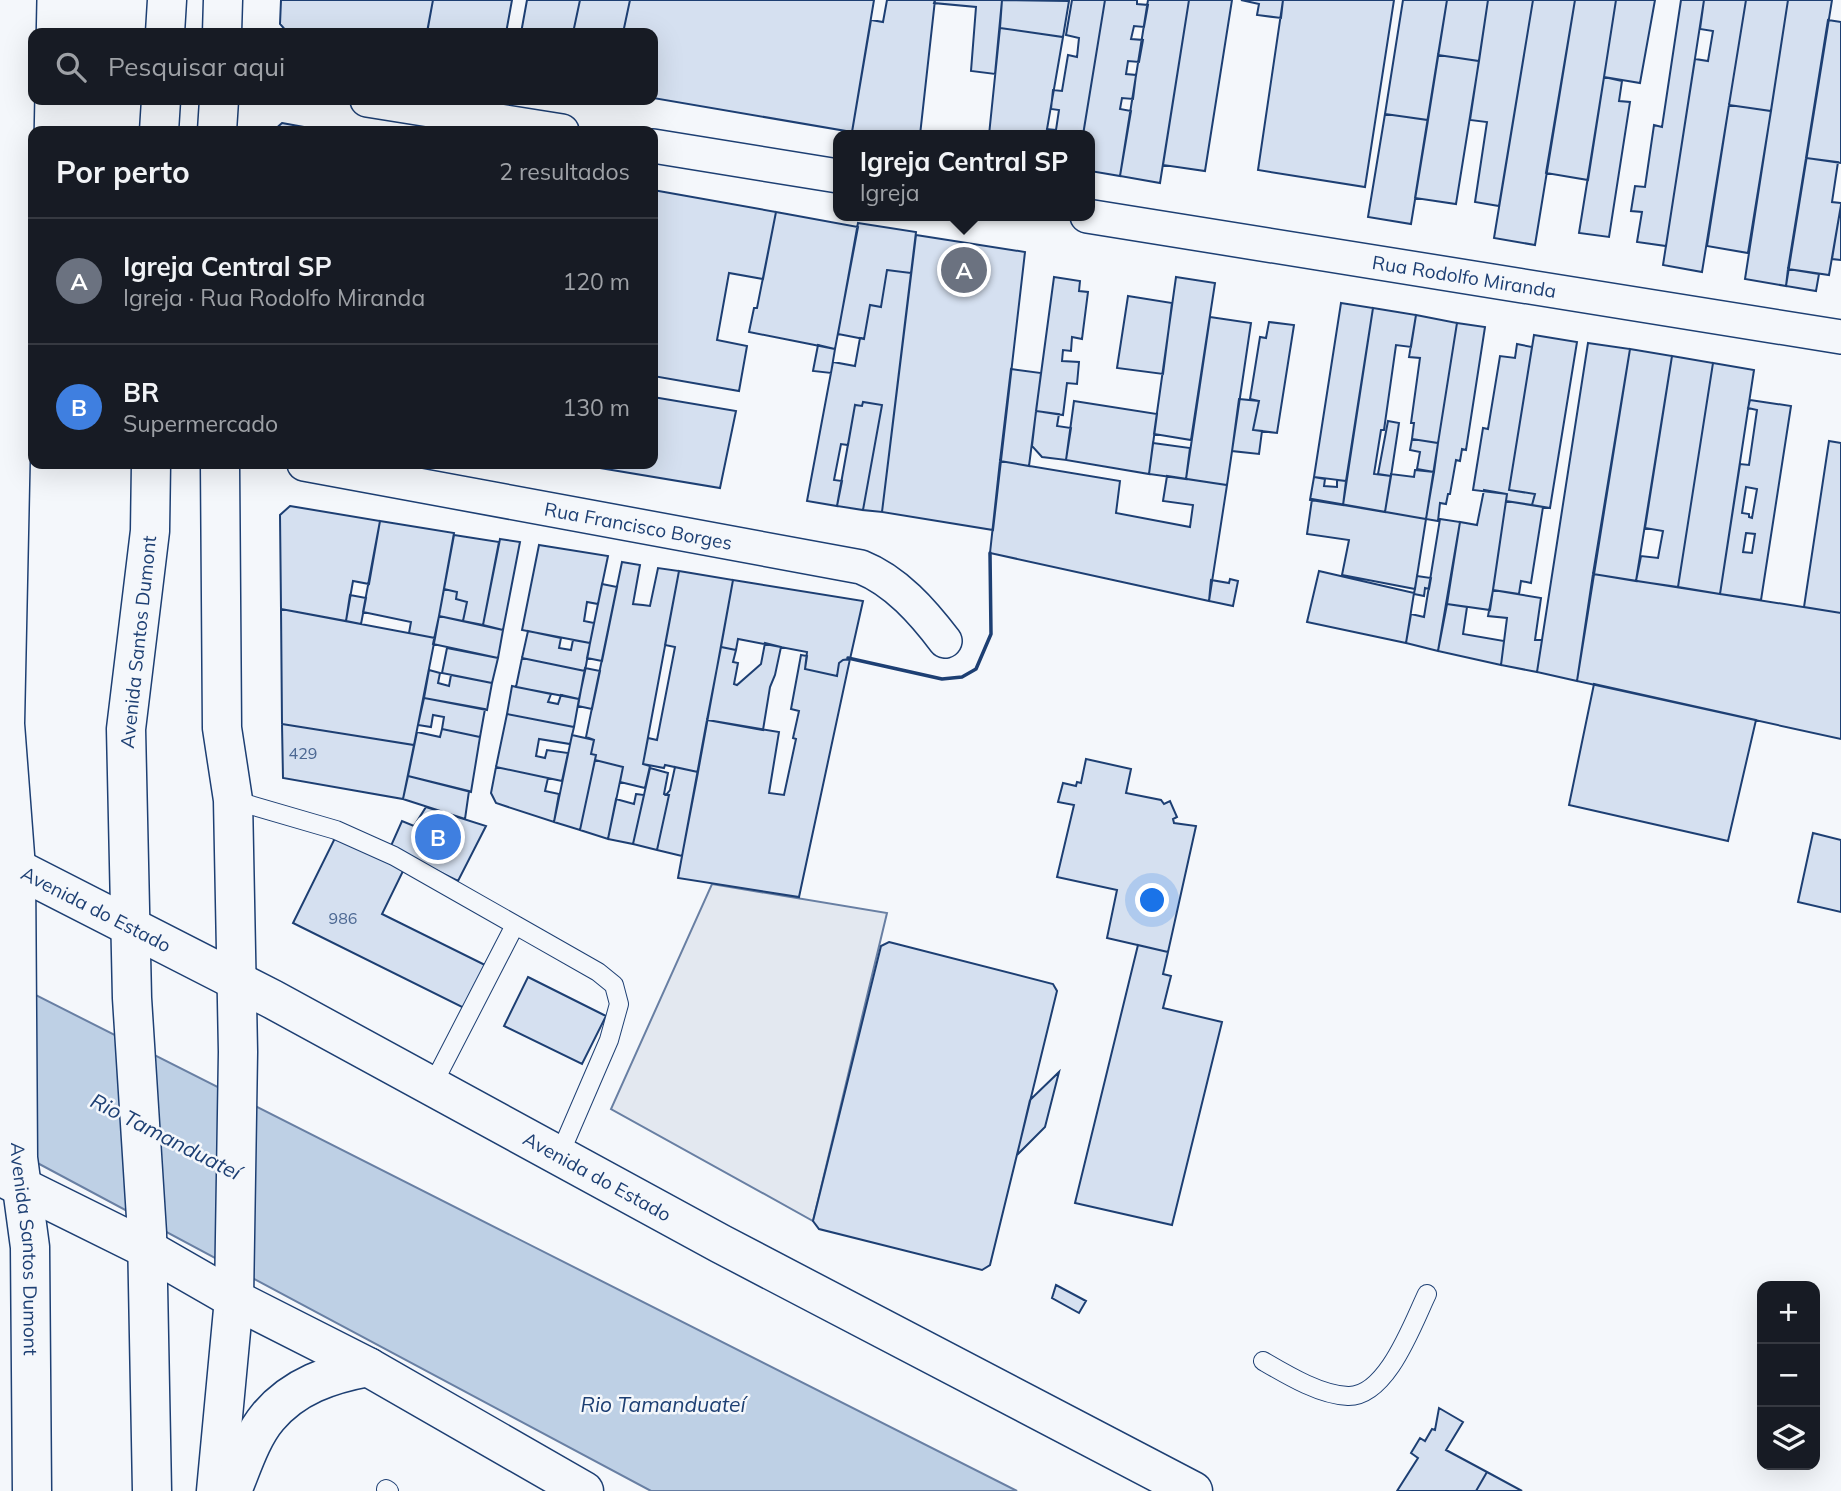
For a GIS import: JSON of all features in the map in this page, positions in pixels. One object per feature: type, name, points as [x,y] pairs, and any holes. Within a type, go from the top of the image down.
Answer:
[{"type":"main road","name":"Avenida Santos Dumont","points":[[17,0],[5,724],[8,864],[15,951],[13,1173],[30,1247],[32,1491]]},
{"type":"main road","points":[[165,28],[167,0]]},
{"type":"main road","points":[[222,28],[223,0]]},
{"type":"main road","points":[[159,126],[161,105]]},
{"type":"main road","points":[[217,126],[219,105]]},
{"type":"main road","name":"Avenida Santos Dumont","points":[[152,469],[150,531],[126,729],[132,998],[147,1241],[152,1491]]},
{"type":"main road","points":[[216,1491],[235,1286],[238,1052],[233,800],[222,729],[220,469]]},
{"type":"main road","name":"Avenida do Estado","points":[[8,864],[236,980],[936,1359],[1193,1491]]},
{"type":"main road","points":[[13,1173],[235,1286],[584,1491]]},
{"type":"main road","points":[[232,1491],[267,1418],[291,1395],[312,1382],[335,1373],[369,1367]]},
{"type":"street","points":[[398,105],[531,126]]},
{"type":"street","points":[[658,147],[833,175]]},
{"type":"street","name":"Rua Rodolfo Miranda","points":[[1095,217],[1841,337]]},
{"type":"street","name":"Rua Francisco Borges","points":[[331,469],[861,567],[878,576],[921,609],[945,641]]},
{"type":"lane","points":[[233,800],[336,830],[394,856],[598,972],[614,985],[619,1004],[608,1040],[559,1156]]},
{"type":"lane","points":[[432,1086],[515,925]]},
{"type":"lane","points":[[1264,1361],[1312,1387],[1348,1396],[1363,1393],[1373,1387],[1393,1363],[1427,1294]]},
{"type":"shaded area","points":[[712,884],[887,913],[813,1221],[611,1109]]},
{"type":"water","name":"Rio Tamanduateí","points":[[0,977],[1017,1491],[651,1491],[0,1143]]},
{"type":"building","points":[[281,0],[433,0],[428,28],[284,28],[280,24]]},
{"type":"building","points":[[433,0],[512,0],[507,28],[428,28]]},
{"type":"building","points":[[527,0],[580,0],[574,28],[522,28]]},
{"type":"building","points":[[580,0],[630,0],[624,28],[574,28]]},
{"type":"building","points":[[630,0],[874,0],[852,130],[658,99],[658,28],[624,28]]},
{"type":"building","points":[[887,0],[935,0],[921,130],[852,130],[871,20],[883,22]]},
{"type":"building","points":[[935,0],[1002,0],[995,74],[971,71],[976,7],[934,3]]},
{"type":"building","points":[[1002,0],[1069,1],[1063,37],[1000,28]]},
{"type":"building","points":[[1072,0],[1105,0],[1084,130],[1056,130],[1059,110],[1051,109],[1053,90],[1062,91],[1068,55],[1077,57],[1079,38],[1066,35]]},
{"type":"building","points":[[1105,0],[1137,0],[1137,4],[1148,5],[1144,27],[1134,26],[1131,39],[1143,40],[1139,62],[1128,61],[1126,74],[1136,75],[1133,99],[1122,98],[1120,109],[1131,111],[1120,176],[1095,172],[1095,130],[1084,130]]},
{"type":"building","points":[[1148,0],[1189,0],[1160,183],[1120,176]]},
{"type":"building","points":[[1189,0],[1232,0],[1205,171],[1163,165]]},
{"type":"building","points":[[1241,0],[1283,0],[1281,18],[1257,15],[1259,4]]},
{"type":"building","points":[[1283,0],[1394,0],[1365,187],[1258,170]]},
{"type":"building","points":[[1403,0],[1447,0],[1428,120],[1385,114]]},
{"type":"building","points":[[1447,0],[1488,0],[1479,61],[1438,55]]},
{"type":"building","points":[[1488,0],[1533,0],[1499,206],[1475,202],[1487,122],[1470,120]]},
{"type":"building","points":[[1533,0],[1575,0],[1535,245],[1494,238]]},
{"type":"building","points":[[1575,0],[1616,0],[1588,180],[1546,173]]},
{"type":"building","points":[[1616,0],[1655,0],[1640,83],[1604,77]]},
{"type":"building","points":[[1681,0],[1704,0],[1666,246],[1637,242],[1642,212],[1631,211],[1635,186],[1645,187],[1654,125],[1662,127]]},
{"type":"building","points":[[1704,0],[1746,0],[1702,272],[1663,265],[1695,59],[1708,61],[1713,31],[1700,29]]},
{"type":"building","points":[[1746,0],[1788,0],[1771,111],[1729,105]]},
{"type":"building","points":[[1788,0],[1832,0],[1786,286],[1745,279]]},
{"type":"building","points":[[1828,20],[1841,22],[1841,163],[1806,158]]},
{"type":"building","points":[[1000,28],[1063,37],[1047,130],[990,130]]},
{"type":"building","points":[[1438,55],[1479,61],[1456,204],[1415,198]]},
{"type":"building","points":[[1604,77],[1622,81],[1619,101],[1630,102],[1609,237],[1579,233]]},
{"type":"building","points":[[1729,105],[1771,111],[1748,253],[1707,246]]},
{"type":"building","points":[[1385,114],[1428,120],[1411,224],[1368,217]]},
{"type":"building","points":[[1806,158],[1838,162],[1832,202],[1841,205],[1829,275],[1788,269]]},
{"type":"building","points":[[658,191],[776,212],[763,279],[729,273],[717,340],[747,346],[739,391],[658,377]]},
{"type":"building","points":[[1841,205],[1841,260],[1832,259]]},
{"type":"building","points":[[776,212],[858,227],[835,349],[749,332],[754,308],[757,308]]},
{"type":"building","points":[[858,223],[916,232],[911,273],[887,270],[881,307],[870,305],[864,339],[838,334]]},
{"type":"building","points":[[916,235],[1025,252],[993,530],[882,512]]},
{"type":"building","points":[[1788,269],[1819,274],[1816,291],[1786,286]]},
{"type":"building","points":[[887,270],[911,273],[882,512],[863,510],[882,405],[863,402],[862,406],[855,405],[848,445],[841,444],[834,480],[842,481],[837,506],[807,501],[833,362],[855,366],[860,338],[864,339],[870,305],[881,307]]},
{"type":"building","points":[[1054,277],[1080,281],[1079,291],[1088,292],[1082,339],[1072,337],[1071,351],[1063,350],[1062,361],[1079,362],[1077,384],[1067,383],[1063,415],[1036,411]]},
{"type":"building","points":[[1176,277],[1215,283],[1191,440],[1154,434]]},
{"type":"building","points":[[1128,296],[1172,303],[1163,374],[1117,368]]},
{"type":"building","points":[[1341,303],[1373,308],[1346,481],[1314,477]]},
{"type":"building","points":[[1373,308],[1416,315],[1411,347],[1396,345],[1384,430],[1381,430],[1374,474],[1391,476],[1385,512],[1343,505]]},
{"type":"building","points":[[1416,315],[1457,323],[1438,443],[1412,439],[1414,423],[1411,423],[1420,358],[1409,357]]},
{"type":"building","points":[[1210,317],[1251,323],[1227,485],[1186,479]]},
{"type":"building","points":[[1269,322],[1294,325],[1277,433],[1253,430],[1259,401],[1250,399],[1260,337],[1266,338]]},
{"type":"building","points":[[1457,323],[1485,327],[1466,450],[1462,449],[1460,461],[1456,460],[1450,494],[1446,504],[1440,503],[1438,521],[1426,519]]},
{"type":"building","points":[[1534,335],[1577,342],[1550,508],[1532,505],[1535,494],[1509,490]]},
{"type":"building","points":[[1588,343],[1630,349],[1577,681],[1537,672]]},
{"type":"building","points":[[1517,344],[1532,347],[1509,490],[1535,494],[1532,505],[1506,501],[1507,494],[1473,490],[1483,428],[1488,429],[1500,356],[1515,358]]},
{"type":"building","points":[[818,345],[835,349],[831,373],[813,371]]},
{"type":"building","points":[[1630,349],[1672,356],[1636,581],[1593,574]]},
{"type":"building","points":[[1672,356],[1713,363],[1678,587],[1636,581],[1641,556],[1658,558],[1663,531],[1645,528]]},
{"type":"building","points":[[1713,363],[1754,370],[1720,594],[1678,587]]},
{"type":"building","points":[[1011,369],[1041,373],[1029,466],[1000,461]]},
{"type":"building","points":[[658,398],[736,411],[720,488],[606,469],[658,469]]},
{"type":"building","points":[[1239,399],[1259,401],[1253,430],[1262,431],[1259,454],[1232,451]]},
{"type":"building","points":[[1750,400],[1791,406],[1761,600],[1720,594],[1740,464],[1749,465],[1757,410],[1748,408]],"holes":[[[1746,487],[1757,489],[1752,518],[1749,514],[1742,513]],[[1746,533],[1755,534],[1752,553],[1743,552]]]},
{"type":"building","points":[[1074,401],[1157,414],[1149,474],[1066,460]]},
{"type":"building","points":[[863,402],[882,405],[863,510],[837,506],[855,405],[862,406]]},
{"type":"building","points":[[1036,411],[1059,414],[1057,426],[1071,428],[1066,460],[1042,457],[1032,446]]},
{"type":"building","points":[[1388,421],[1399,423],[1391,476],[1378,474]]},
{"type":"building","points":[[1412,439],[1438,443],[1434,472],[1417,469],[1420,452],[1410,450]]},
{"type":"building","points":[[1829,441],[1841,443],[1841,613],[1804,607]]},
{"type":"building","points":[[1153,443],[1190,448],[1186,479],[1149,474]]},
{"type":"building","points":[[1000,461],[1120,481],[1116,513],[1190,527],[1193,505],[1163,501],[1167,476],[1227,485],[1209,601],[990,553]]},
{"type":"building","points":[[1415,470],[1434,472],[1426,519],[1385,512],[1391,474],[1414,477]]},
{"type":"building","points":[[1314,477],[1325,479],[1324,486],[1337,487],[1337,480],[1346,481],[1343,505],[1310,500]]},
{"type":"building","points":[[1484,490],[1507,494],[1490,610],[1447,604],[1460,522],[1477,525]]},
{"type":"building","points":[[1312,499],[1426,519],[1415,589],[1342,575],[1349,540],[1307,534]]},
{"type":"building","points":[[1506,501],[1543,507],[1531,583],[1521,581],[1519,594],[1493,590]]},
{"type":"building","points":[[290,506],[380,521],[369,584],[353,581],[346,621],[281,609],[280,515]]},
{"type":"building","points":[[1440,519],[1460,522],[1438,651],[1406,643],[1411,614],[1424,617]]},
{"type":"building","points":[[380,521],[454,533],[435,638],[409,633],[411,622],[363,612]]},
{"type":"building","points":[[454,535],[499,542],[483,625],[463,621],[467,602],[456,599],[457,592],[444,589]]},
{"type":"building","points":[[500,539],[520,542],[503,630],[483,625]]},
{"type":"building","points":[[539,545],[608,556],[598,604],[587,602],[584,621],[594,623],[590,643],[522,630]]},
{"type":"building","points":[[622,562],[640,565],[633,604],[650,606],[658,568],[679,571],[643,764],[650,766],[645,788],[620,782],[623,767],[595,760],[596,755],[591,754],[594,740],[586,737]]},
{"type":"building","points":[[679,571],[733,580],[698,772],[665,765],[664,768],[643,764],[648,738],[657,740],[675,647],[665,645]]},
{"type":"building","points":[[1319,571],[1414,593],[1406,643],[1307,622]]},
{"type":"building","points":[[1593,574],[1841,613],[1841,739],[1577,681]]},
{"type":"building","points":[[1417,576],[1431,578],[1429,589],[1425,588],[1424,596],[1414,594]]},
{"type":"building","points":[[1230,579],[1238,581],[1233,606],[1209,601],[1211,580],[1229,583]]},
{"type":"building","points":[[733,580],[863,601],[850,659],[839,663],[837,676],[805,669],[807,652],[738,639],[736,650],[721,647]]},
{"type":"building","points":[[602,584],[617,587],[602,661],[587,658]]},
{"type":"building","points":[[444,589],[457,592],[456,599],[467,602],[463,621],[439,616]]},
{"type":"building","points":[[1493,590],[1541,598],[1535,640],[1542,640],[1537,672],[1501,665],[1507,618],[1488,616]]},
{"type":"building","points":[[350,595],[366,598],[361,624],[346,621]]},
{"type":"building","points":[[1447,604],[1467,607],[1463,634],[1504,641],[1501,665],[1438,651]]},
{"type":"building","points":[[281,609],[435,638],[414,745],[282,724]]},
{"type":"building","points":[[439,616],[503,630],[498,658],[433,644]]},
{"type":"building","points":[[528,631],[561,638],[559,648],[571,650],[573,640],[590,643],[585,671],[522,658]]},
{"type":"building","points":[[765,643],[781,647],[770,687],[763,730],[707,720],[721,647],[736,650],[733,662],[738,663],[734,684],[737,685],[761,664]]},
{"type":"building","points":[[447,648],[498,658],[492,683],[442,673]]},
{"type":"building","points":[[801,655],[807,656],[805,669],[837,676],[839,663],[850,659],[799,897],[678,878],[707,720],[779,732],[769,793],[784,795],[796,739],[793,738],[799,711],[791,709]]},
{"type":"building","points":[[522,658],[585,671],[579,699],[516,687]]},
{"type":"building","points":[[585,668],[600,671],[592,709],[578,706]]},
{"type":"building","points":[[429,670],[440,673],[438,683],[449,686],[451,675],[492,683],[487,710],[424,698]]},
{"type":"building","points":[[1594,684],[1756,720],[1728,841],[1569,805]]},
{"type":"building","points":[[512,686],[551,694],[548,702],[558,704],[561,695],[579,699],[574,727],[507,714]]},
{"type":"building","points":[[424,698],[485,709],[480,737],[442,729],[444,717],[433,715],[431,727],[418,725]]},
{"type":"building","points":[[507,714],[574,727],[570,744],[539,739],[536,756],[545,758],[547,750],[568,753],[562,781],[496,767]]},
{"type":"building","points":[[282,724],[414,745],[403,799],[283,778]]},
{"type":"building","points":[[442,729],[480,737],[471,792],[408,776],[417,732],[440,737]]},
{"type":"building","points":[[572,735],[594,740],[591,754],[596,755],[580,830],[554,822]]},
{"type":"building","points":[[1086,759],[1131,769],[1126,793],[1161,800],[1164,804],[1170,801],[1177,817],[1173,819],[1174,823],[1196,826],[1168,952],[1107,938],[1117,890],[1057,877],[1074,805],[1058,802],[1063,783],[1076,786],[1077,782],[1081,783]]},
{"type":"building","points":[[595,760],[623,767],[608,839],[580,830]]},
{"type":"building","points":[[496,767],[548,778],[545,791],[559,794],[554,822],[496,803],[491,793]]},
{"type":"building","points":[[675,767],[698,772],[682,856],[657,850],[669,795],[666,795],[670,790]]},
{"type":"building","points":[[650,768],[668,773],[664,794],[669,795],[657,850],[633,844]]},
{"type":"building","points":[[408,776],[469,791],[465,819],[403,799]]},
{"type":"building","points":[[636,794],[644,795],[633,844],[608,839],[616,799],[634,804]]},
{"type":"building","points":[[426,807],[486,826],[458,881],[390,848],[402,821],[414,826]]},
{"type":"building","points":[[1813,833],[1841,840],[1841,912],[1798,902]]},
{"type":"building","points":[[337,834],[405,867],[382,914],[485,965],[464,1008],[293,923]]},
{"type":"building","points":[[889,942],[1053,984],[1057,991],[990,1265],[982,1270],[819,1229],[813,1221],[881,946]]},
{"type":"building","points":[[1138,945],[1168,952],[1163,974],[1171,976],[1163,1008],[1222,1022],[1172,1225],[1075,1203]]},
{"type":"building","points":[[528,977],[606,1016],[582,1064],[504,1026]]},
{"type":"building","points":[[1059,1072],[1045,1127],[1017,1155],[1030,1100]]},
{"type":"building","points":[[1056,1285],[1086,1301],[1079,1313],[1052,1298]]},
{"type":"building","points":[[1439,1408],[1463,1422],[1446,1450],[1487,1472],[1476,1491],[1397,1491],[1418,1458],[1411,1453],[1420,1438],[1425,1441],[1432,1429],[1435,1430]]},
{"type":"building","points":[[1487,1472],[1522,1491],[1476,1491]]},
{"type":"wall","points":[[848,658],[942,679],[962,677],[976,669],[991,634],[990,553]]},
{"type":"place","name":"Igreja Central SP","points":[[964,270]]},
{"type":"place","name":"BR","points":[[438,837]]}]
